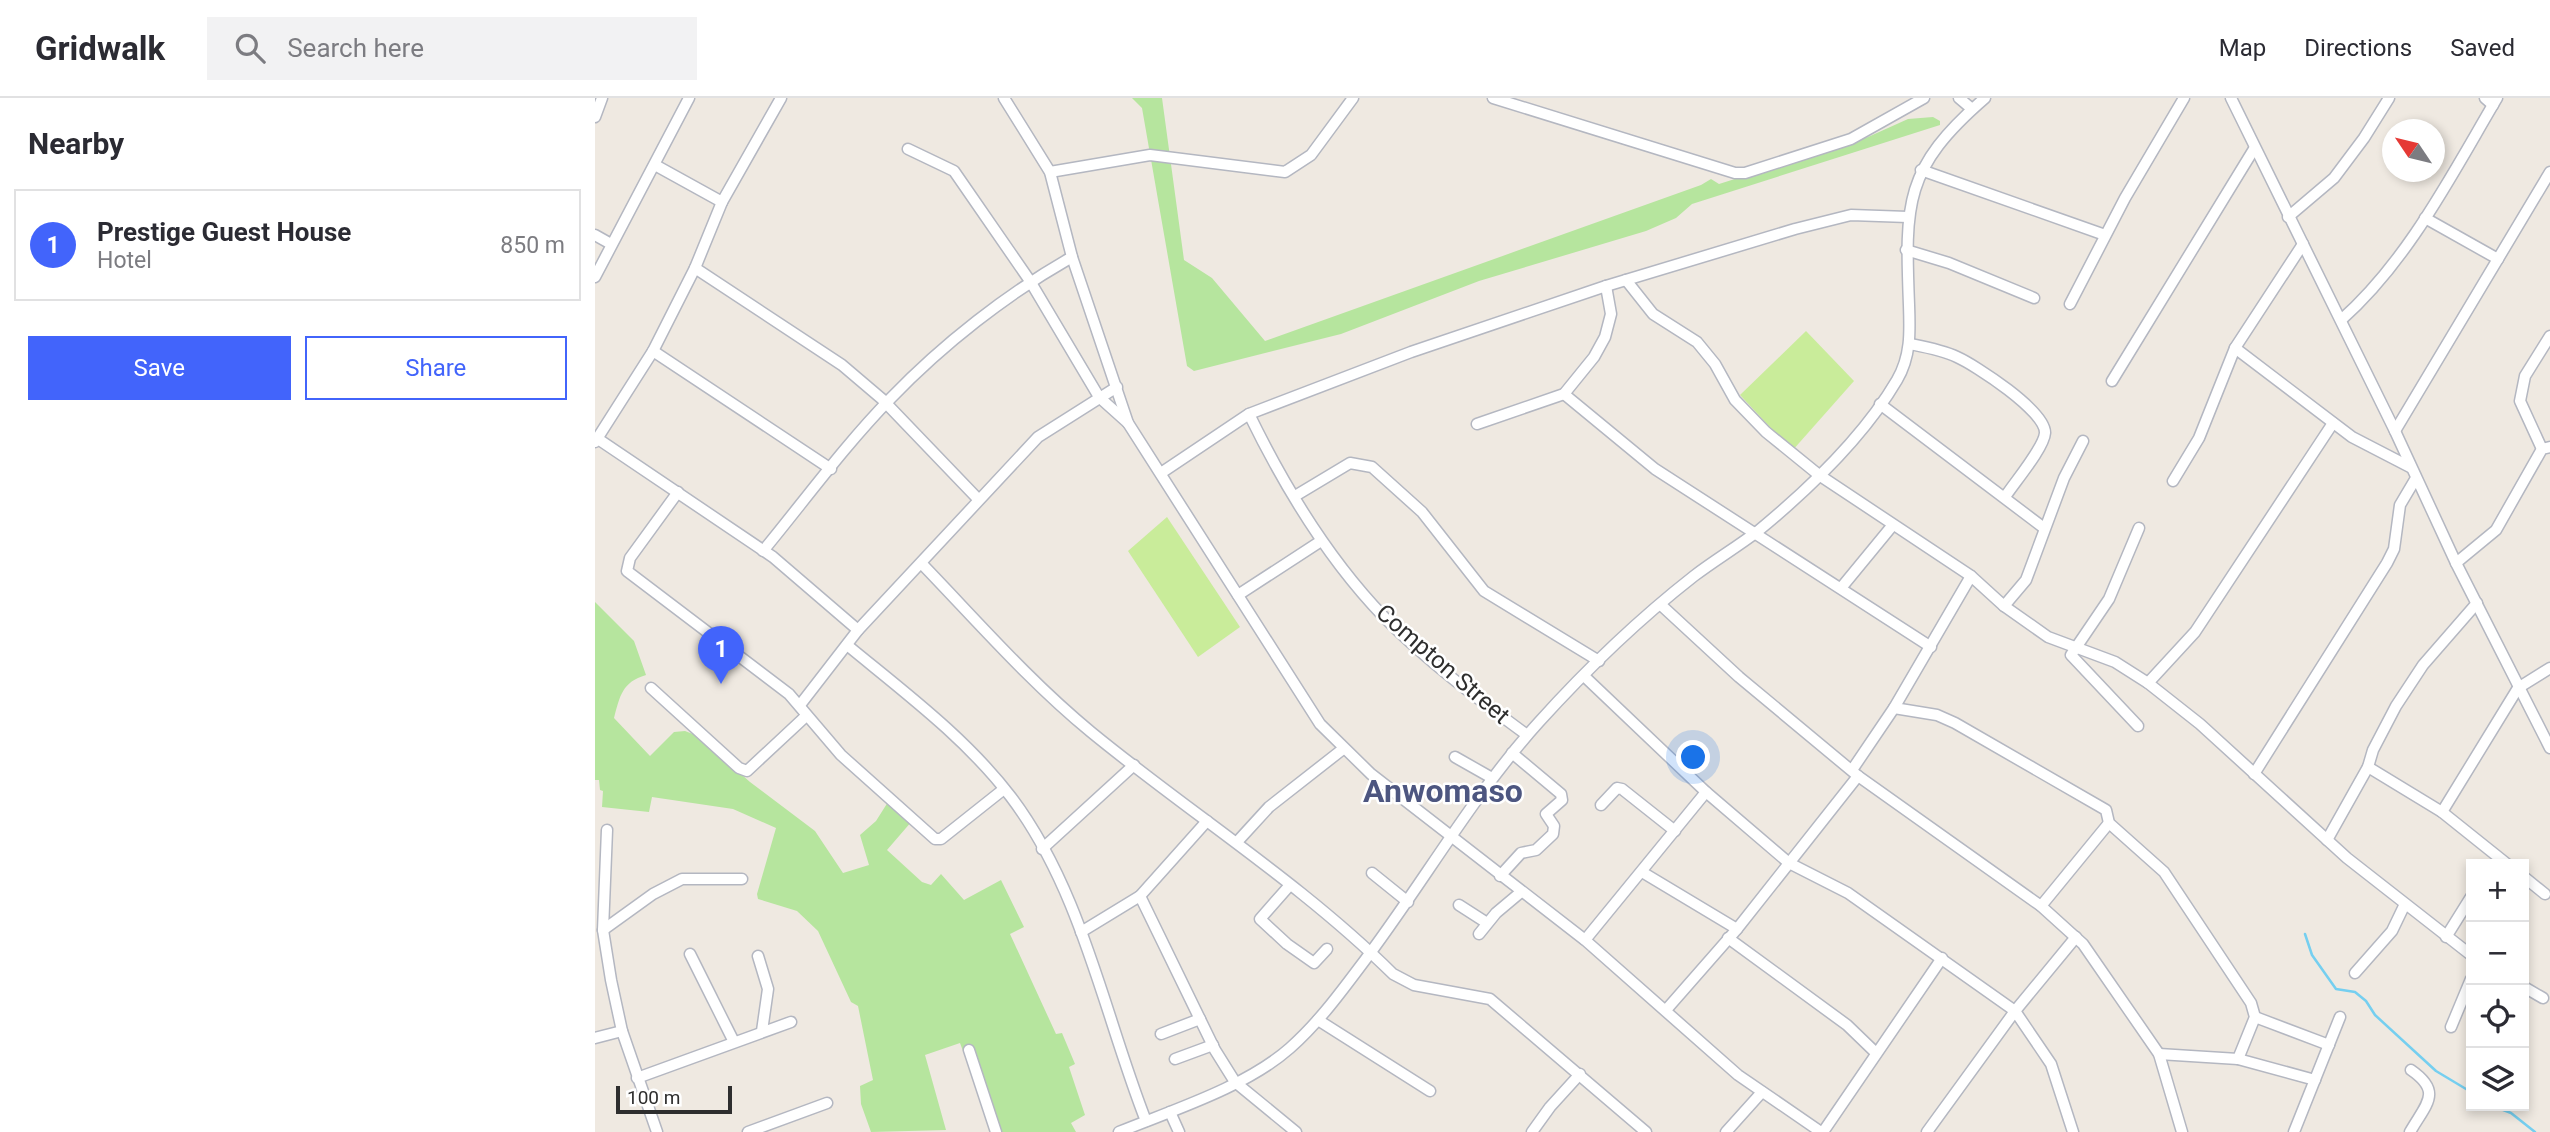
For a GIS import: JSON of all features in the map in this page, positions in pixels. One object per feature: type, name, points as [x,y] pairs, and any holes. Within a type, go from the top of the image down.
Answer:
[{"type":"street","points":[[595,117],[602,98]]},
{"type":"street","points":[[595,277],[689,98]]},
{"type":"street","points":[[781,98],[722,202],[695,268],[653,351],[597,440],[763,551],[858,630]]},
{"type":"street","points":[[1004,98],[1050,172],[1072,257],[1129,423],[1320,724],[1343,749],[1451,840],[1585,940],[1714,1055],[1762,1093],[1822,1132],[1942,958]]},
{"type":"street","points":[[1050,172],[1150,155],[1285,172],[1311,155],[1353,98]]},
{"type":"street","points":[[1493,98],[1735,173],[1745,173],[1851,139],[1924,98]]},
{"type":"street","points":[[1959,98],[1972,109]]},
{"type":"street","points":[[1119,1132],[1235,1083],[1279,1057],[1318,1020],[1408,902],[1492,778],[1527,735],[1599,661],[1661,605],[1691,579],[1756,532],[1819,475],[1880,404],[1898,379],[1910,344],[1906,250],[1913,188],[1933,150],[1985,98]]},
{"type":"street","points":[[2070,303],[2105,235],[2184,98]]},
{"type":"street","points":[[2231,98],[2395,430],[2456,563],[2550,748]]},
{"type":"street","points":[[2288,217],[2334,178],[2389,98]]},
{"type":"street","points":[[2341,320],[2375,285],[2425,218],[2492,100]]},
{"type":"street","points":[[908,149],[954,171],[1030,281],[1099,397],[1129,423]]},
{"type":"street","points":[[2112,381],[2254,149]]},
{"type":"street","points":[[655,164],[722,202]]},
{"type":"street","points":[[1921,170],[2105,235]]},
{"type":"street","points":[[2395,430],[2550,172]]},
{"type":"street","points":[[1161,473],[1249,414],[1411,352],[1606,286],[1830,220],[1851,215],[1908,217]]},
{"type":"street","points":[[2425,218],[2498,260]]},
{"type":"street","points":[[595,235],[611,244]]},
{"type":"street","points":[[2173,481],[2199,438],[2235,348],[2303,244]]},
{"type":"street","points":[[1906,250],[1949,263],[2034,298]]},
{"type":"street","points":[[763,551],[886,404],[963,333],[1030,281],[1072,257]]},
{"type":"street","points":[[695,268],[842,365],[886,404],[978,499]]},
{"type":"street","points":[[1626,280],[1653,314],[1697,342],[1714,364],[1735,400],[1766,432],[1819,475],[1892,526],[1972,576],[2004,606],[2048,638],[2115,662],[2148,683],[2200,724],[2327,840],[2466,952]]},
{"type":"street","points":[[1477,424],[1564,394],[1594,357],[1605,337],[1611,314],[1606,286]]},
{"type":"street","points":[[2456,563],[2496,530],[2546,448],[2520,401],[2525,376],[2550,336]]},
{"type":"street","points":[[1910,344],[1955,356],[1976,367],[2021,401],[2043,424],[2045,433],[2041,443],[2005,497]]},
{"type":"street","points":[[2235,348],[2333,423],[2374,450],[2410,467]]},
{"type":"street","points":[[653,351],[831,469]]},
{"type":"street","points":[[800,705],[858,630],[1038,437],[1117,387]]},
{"type":"street","points":[[1564,394],[1654,468],[1931,647]]},
{"type":"street","points":[[1880,404],[2044,528]]},
{"type":"street","name":"Compton Street","points":[[1249,414],[1270,456],[1321,541],[1383,616],[1470,693],[1527,735]]},
{"type":"street","points":[[2148,683],[2195,632],[2333,423]]},
{"type":"street","points":[[2004,606],[2026,580],[2044,528],[2083,441]]},
{"type":"street","points":[[1295,496],[1350,463],[1372,467],[1422,512],[1484,591],[1599,661]]},
{"type":"street","points":[[2254,774],[2387,563],[2393,549],[2400,505],[2416,478]]},
{"type":"street","points":[[678,492],[630,558],[627,571],[723,642],[800,705],[805,717],[841,755],[935,839],[941,839],[1004,789]]},
{"type":"street","points":[[1841,588],[1892,526]]},
{"type":"street","points":[[2138,726],[2073,661],[2071,655],[2073,648],[2109,598],[2139,528]]},
{"type":"street","points":[[1238,595],[1321,541]]},
{"type":"street","points":[[922,564],[1050,696],[1134,765],[1237,842],[1408,983],[1490,999],[1646,1132]]},
{"type":"street","points":[[1666,1010],[1737,929],[1855,773],[1972,576]]},
{"type":"street","points":[[2327,840],[2368,767],[2373,750],[2390,717],[2423,664],[2477,603]]},
{"type":"street","points":[[1661,605],[1739,677],[1855,773],[2041,906],[2076,937],[2132,1012],[2159,1054],[2182,1132]]},
{"type":"street","points":[[847,645],[943,725],[1004,789],[1042,849],[1081,932],[1146,1121]]},
{"type":"street","points":[[2442,812],[2518,688],[2550,668]]},
{"type":"street","points":[[1584,676],[1706,792],[1789,863],[1847,893],[2015,1011],[2051,1064],[2074,1132]]},
{"type":"street","points":[[651,688],[739,768],[747,771],[805,717]]},
{"type":"street","points":[[1894,708],[1937,715],[1955,723],[2100,806],[2109,816],[2109,823],[2041,906]]},
{"type":"street","points":[[1237,842],[1269,807],[1343,749]]},
{"type":"street","points":[[1500,876],[1521,853],[1536,850],[1553,834],[1554,826],[1546,814],[1562,800],[1561,794],[1512,754]]},
{"type":"street","points":[[1455,757],[1492,778]]},
{"type":"street","points":[[1042,849],[1134,765]]},
{"type":"street","points":[[2368,767],[2442,812],[2493,859]]},
{"type":"street","points":[[1601,806],[1617,788],[1622,789],[1675,831]]},
{"type":"street","points":[[1585,940],[1706,792]]},
{"type":"street","points":[[1081,932],[1140,896],[1207,821]]},
{"type":"street","points":[[2109,823],[2164,872],[2251,1003],[2255,1017],[2238,1059]]},
{"type":"street","points":[[607,830],[603,930],[622,1031],[657,1132]]},
{"type":"street","points":[[1642,872],[1737,929]]},
{"type":"street","points":[[1372,873],[1408,902]]},
{"type":"street","points":[[603,930],[653,894],[682,879],[742,879]]},
{"type":"street","points":[[2529,881],[2545,894]]},
{"type":"street","points":[[1290,885],[1260,919],[1287,944],[1314,963],[1327,949]]},
{"type":"street","points":[[1479,934],[1487,923],[1521,892]]},
{"type":"street","points":[[1140,896],[1213,1045],[1235,1083],[1296,1132]]},
{"type":"street","points":[[2355,973],[2392,931],[2405,904]]},
{"type":"street","points":[[1459,905],[1487,923]]},
{"type":"street","points":[[2445,937],[2466,905]]},
{"type":"street","points":[[1927,1132],[2015,1011],[2076,937]]},
{"type":"street","points":[[1728,938],[1847,1026],[1875,1052]]},
{"type":"street","points":[[690,954],[733,1041]]},
{"type":"street","points":[[758,956],[768,989],[762,1031]]},
{"type":"street","points":[[2451,1027],[2468,985]]},
{"type":"street","points":[[2529,990],[2543,998]]},
{"type":"street","points":[[2255,1017],[2329,1045]]},
{"type":"street","points":[[2294,1132],[2340,1017]]},
{"type":"street","points":[[1161,1034],[1200,1019]]},
{"type":"street","points":[[1318,1020],[1430,1091]]},
{"type":"street","points":[[637,1079],[733,1041],[791,1022]]},
{"type":"street","points":[[595,1038],[622,1031]]},
{"type":"street","points":[[1175,1059],[1213,1045]]},
{"type":"street","points":[[969,1050],[996,1132]]},
{"type":"street","points":[[2159,1054],[2238,1059],[2315,1080]]},
{"type":"street","points":[[2410,1132],[2430,1096],[2431,1088],[2411,1070]]},
{"type":"street","points":[[1532,1132],[1580,1074]]},
{"type":"street","points":[[1726,1132],[1762,1093]]},
{"type":"street","points":[[748,1132],[827,1103]]},
{"type":"street","points":[[1170,1112],[1179,1132]]},
{"type":"green space","points":[[1132,98],[1162,98],[1184,260],[1212,278],[1265,341],[1701,185],[1711,179],[1719,184],[1868,137],[1908,119],[1933,117],[1940,121],[1940,125],[1692,204],[1676,218],[1646,231],[1479,281],[1341,334],[1194,371],[1187,366],[1142,108]]},
{"type":"green space","points":[[1806,331],[1854,381],[1792,451],[1740,395]]},
{"type":"green space","points":[[1167,517],[1240,627],[1198,657],[1128,551]]},
{"type":"green space","points":[[595,602],[634,641],[646,675],[632,682],[623,691],[614,718],[650,756],[674,732],[685,731],[698,736],[750,782],[815,831],[843,873],[869,865],[860,835],[876,821],[888,802],[912,821],[887,850],[922,882],[931,885],[941,874],[964,900],[1001,880],[1024,927],[1010,934],[1056,1034],[1062,1033],[1075,1064],[1069,1067],[1085,1115],[1071,1123],[1076,1132],[999,1132],[971,1049],[963,1051],[960,1043],[925,1055],[946,1130],[871,1132],[861,1104],[860,1086],[873,1080],[858,1006],[851,1002],[818,931],[797,911],[758,899],[757,894],[776,828],[733,809],[652,797],[649,812],[602,807],[603,791],[600,790],[599,780],[595,780]]},
{"type":"waterway","points":[[2305,934],[2312,955],[2336,989],[2355,992],[2366,1001],[2375,1015],[2436,1071],[2466,1089]]},
{"type":"waterway","points":[[2506,1111],[2535,1132]]},
{"type":"place","name":"Prestige Guest House","points":[[721,684]]},
{"type":"district","name":"Anwomaso","points":[[1443,791]]}]
